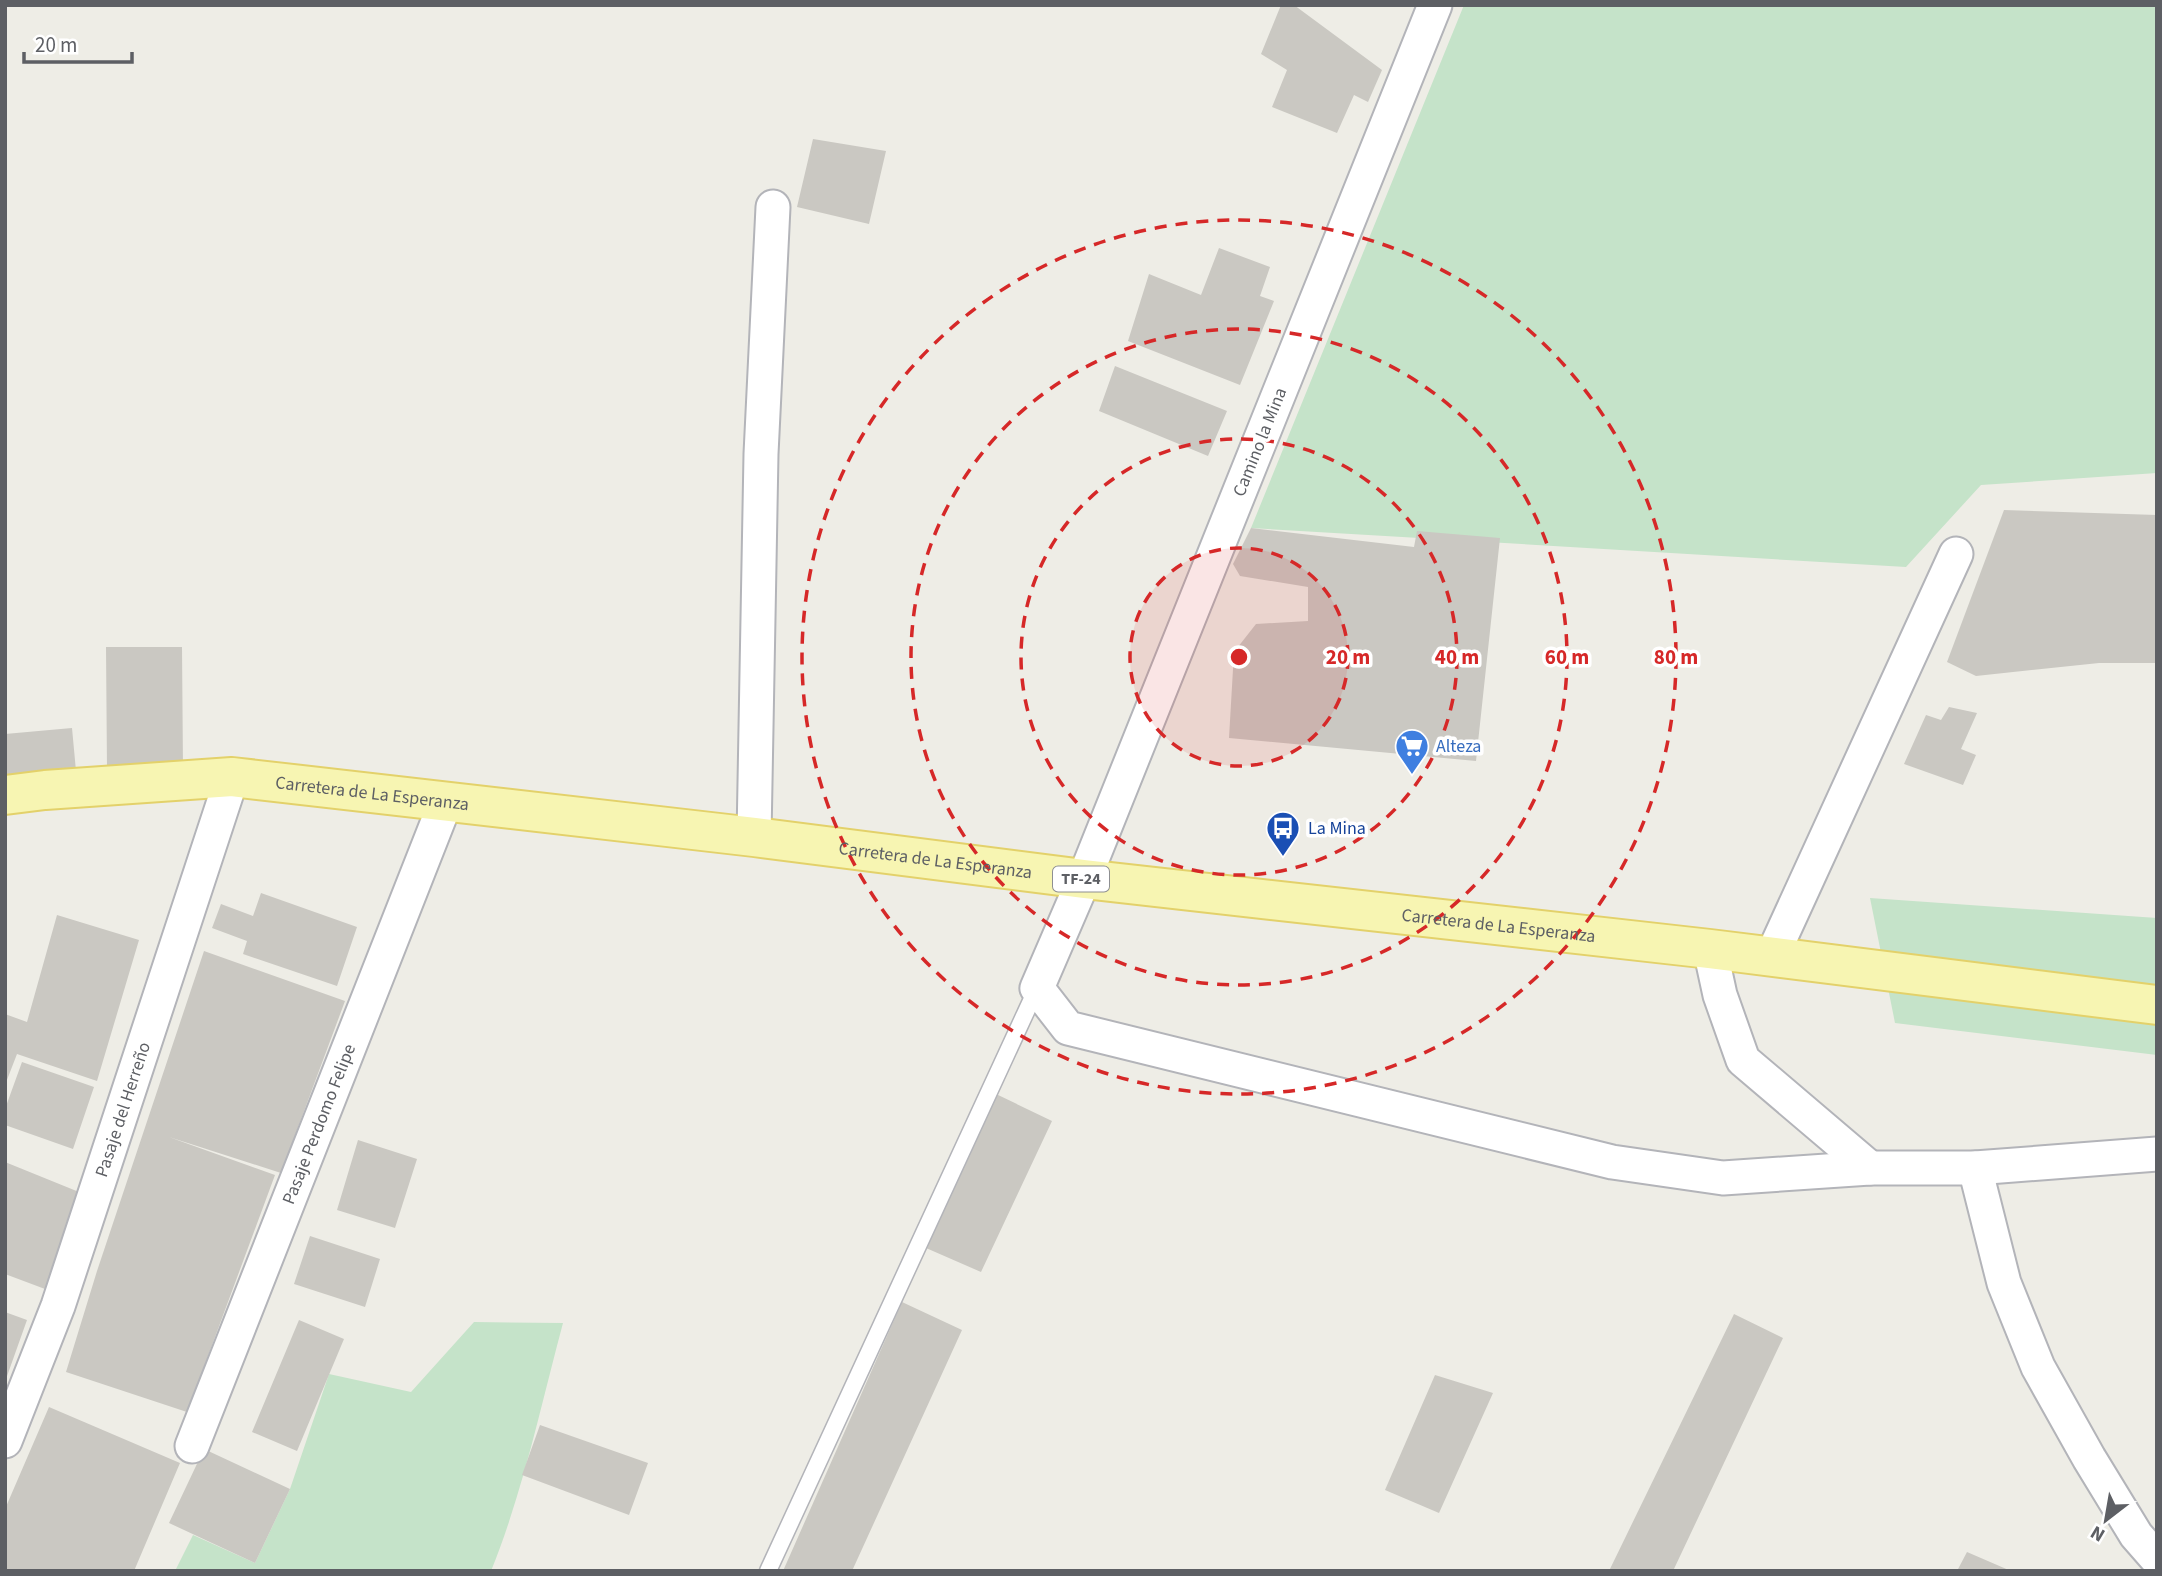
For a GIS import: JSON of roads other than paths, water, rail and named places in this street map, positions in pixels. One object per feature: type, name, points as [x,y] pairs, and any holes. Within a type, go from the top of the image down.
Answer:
[{"type":"main road","name":"Carretera de La Esperanza","points":[[5,795],[232,777],[754,837],[1084,879],[1772,956],[2157,1005]]},
{"type":"street","name":"Camino la Mina","points":[[1037,988],[1084,879],[1435,5]]},
{"type":"street","points":[[754,837],[761,454],[773,207]]},
{"type":"street","points":[[1772,956],[1955,554]]},
{"type":"street","name":"Pasaje del Herreño","points":[[5,1441],[58,1306],[232,777]]},
{"type":"street","name":"Pasaje Perdomo Felipe","points":[[192,1446],[446,801]]},
{"type":"street","points":[[1710,949],[1720,995],[1743,1060],[1870,1168]]},
{"type":"street","points":[[1037,988],[1068,1028],[1612,1162],[1723,1178],[1870,1168],[1975,1168],[2157,1154]]},
{"type":"street","points":[[1975,1168],[2004,1283],[2038,1367],[2136,1535],[2157,1559]]},
{"type":"lane","points":[[768,1571],[1037,988]]},
{"type":"place","name":"Alteza","points":[[1412,776]]},
{"type":"place","name":"La Mina","points":[[1283,858]]}]
